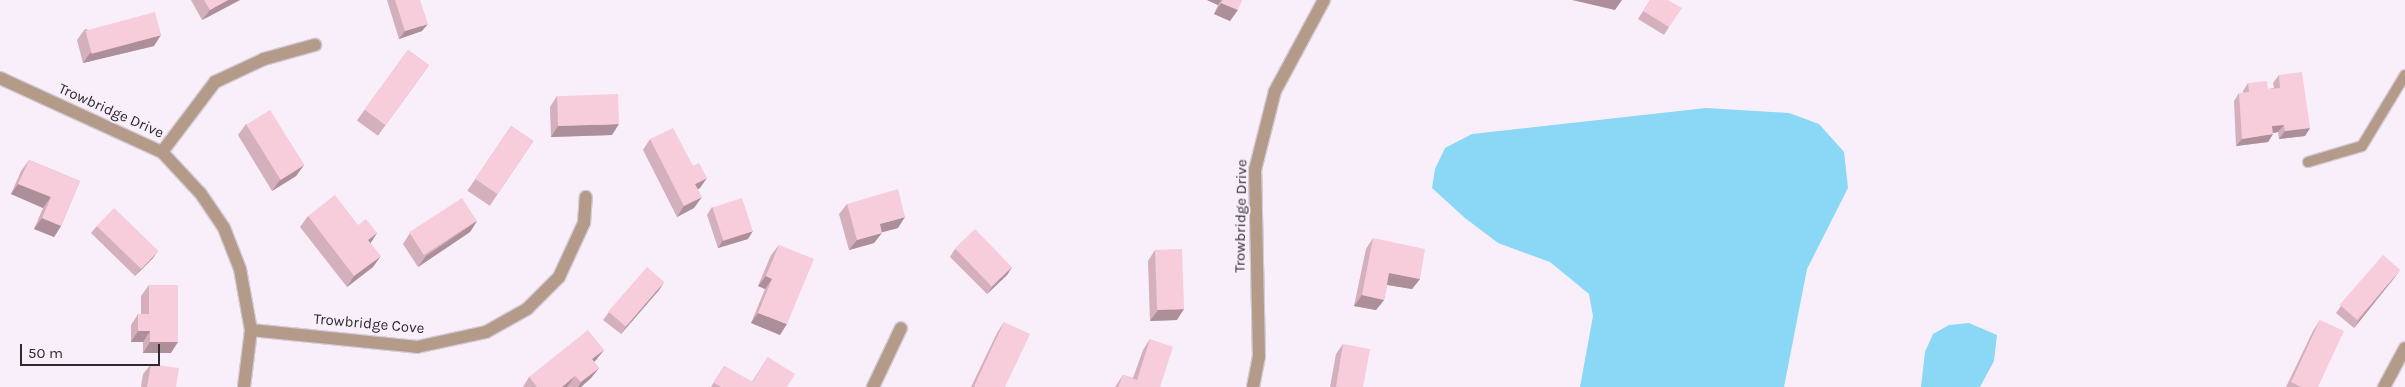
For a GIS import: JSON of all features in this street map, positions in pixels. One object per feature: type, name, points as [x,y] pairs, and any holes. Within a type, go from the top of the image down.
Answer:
[{"type":"street","name":"Trowbridge Drive","points":[[1254,387],[1258,357],[1255,170],[1275,90],[1324,0]]},
{"type":"street","points":[[162,152],[215,82],[264,58],[315,45]]},
{"type":"street","name":"Trowbridge Drive","points":[[0,78],[162,152],[201,194],[224,228],[240,269],[251,330],[244,387]]},
{"type":"street","name":"Trowbridge Cove","points":[[251,330],[417,347],[486,332],[527,309],[559,277],[584,223],[586,197]]},
{"type":"street","points":[[873,387],[901,328]]},
{"type":"street","points":[[2384,387],[2405,348]]},
{"type":"lane","points":[[2308,162],[2362,146],[2405,76]]},
{"type":"water","points":[[1706,108],[1789,113],[1819,124],[1844,152],[1848,188],[1807,269],[1784,387],[1580,387],[1593,316],[1589,294],[1550,262],[1498,243],[1465,218],[1432,188],[1435,169],[1445,148],[1472,134]]},
{"type":"water","points":[[1969,323],[1997,335],[1994,361],[1980,387],[1921,387],[1925,352],[1933,334],[1949,325]]},
{"type":"building","points":[[204,0],[228,0],[210,10]]},
{"type":"building","points":[[395,0],[420,0],[428,24],[405,31]]},
{"type":"building","points":[[1223,0],[1242,0],[1238,10],[1221,3]]},
{"type":"building","points":[[1650,0],[1668,0],[1682,8],[1669,27],[1643,11]]},
{"type":"building","points":[[155,12],[161,35],[92,54],[85,31]]},
{"type":"building","points":[[408,50],[429,65],[386,125],[365,110]]},
{"type":"building","points":[[2302,72],[2310,128],[2285,131],[2284,125],[2272,126],[2273,134],[2242,139],[2239,93],[2249,92],[2248,83],[2267,81],[2268,89],[2280,88],[2279,75]]},
{"type":"building","points":[[618,94],[619,124],[558,126],[557,96]]},
{"type":"building","points":[[270,110],[304,165],[281,180],[246,125]]},
{"type":"building","points":[[511,126],[533,141],[498,194],[475,179]]},
{"type":"building","points":[[673,128],[693,166],[699,163],[707,178],[695,184],[702,197],[684,206],[650,139]]},
{"type":"building","points":[[29,160],[80,181],[61,226],[42,218],[51,197],[18,184]]},
{"type":"building","points":[[898,189],[905,217],[880,224],[882,233],[857,240],[847,204]]},
{"type":"building","points":[[335,195],[358,225],[366,219],[377,233],[368,240],[381,256],[354,276],[308,216]]},
{"type":"building","points":[[462,198],[477,221],[424,255],[409,232]]},
{"type":"building","points":[[742,198],[753,231],[723,241],[713,208]]},
{"type":"building","points":[[114,208],[159,251],[141,269],[97,226]]},
{"type":"building","points":[[975,229],[1012,267],[992,287],[955,248]]},
{"type":"building","points":[[1373,238],[1425,249],[1420,279],[1389,273],[1384,300],[1362,295]]},
{"type":"building","points":[[779,245],[814,259],[787,324],[758,313],[772,279],[766,276]]},
{"type":"building","points":[[1182,249],[1184,309],[1157,310],[1155,250]]},
{"type":"building","points":[[2383,255],[2400,270],[2357,320],[2340,305]]},
{"type":"building","points":[[647,267],[664,282],[626,327],[608,312]]},
{"type":"building","points":[[149,285],[178,285],[178,342],[150,342],[150,331],[138,331],[138,314],[149,314]]},
{"type":"building","points":[[2320,320],[2344,331],[2318,387],[2301,387],[2291,382]]},
{"type":"building","points":[[1004,322],[1030,334],[1005,387],[975,387],[974,386]]},
{"type":"building","points":[[588,330],[604,350],[592,359],[599,368],[581,382],[575,376],[562,387],[537,387],[529,377]]},
{"type":"building","points":[[1150,339],[1173,347],[1160,387],[1118,387],[1123,375],[1137,380]]},
{"type":"building","points":[[1343,344],[1370,349],[1363,387],[1336,387]]},
{"type":"building","points":[[768,357],[795,374],[787,387],[721,387],[714,383],[724,366],[753,382]]},
{"type":"building","points":[[151,364],[179,368],[176,387],[147,387]]}]
